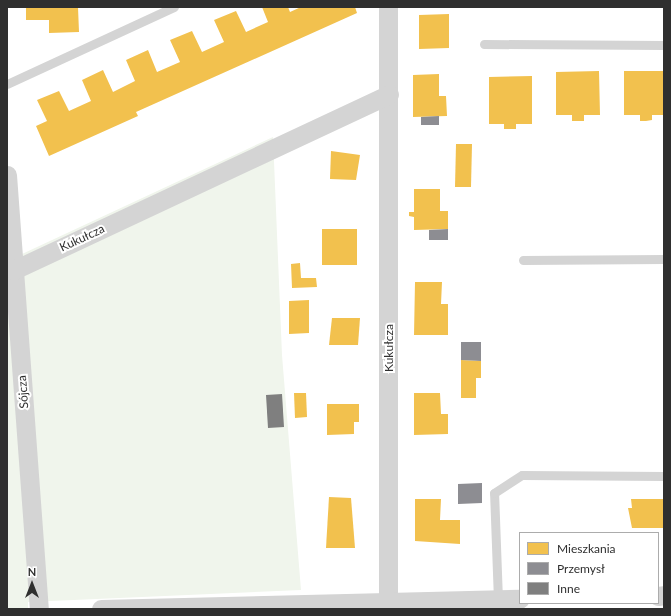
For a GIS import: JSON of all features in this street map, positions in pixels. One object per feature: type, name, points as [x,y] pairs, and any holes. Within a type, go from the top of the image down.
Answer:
[{"type":"street","name":"Kukułcza","points":[[388,7],[388,602]]},
{"type":"street","name":"Kukułcza","points":[[14,270],[389,94]]},
{"type":"street","name":"Sójcza","points":[[7,175],[39,609]]},
{"type":"street","points":[[102,609],[192,608],[388,602],[498,604],[519,599]]},
{"type":"lane","points":[[7,84],[174,7]]},
{"type":"lane","points":[[484,44],[664,45]]},
{"type":"lane","points":[[523,260],[664,259]]},
{"type":"lane","points":[[498,604],[494,493],[522,475],[664,476]]},
{"type":"shaded area","points":[[273,137],[282,355],[301,590],[28,602],[28,609],[7,609],[7,261]]},
{"type":"building: Mieszkania","points":[[26,7],[78,7],[79,32],[49,33],[49,20],[26,20]]},
{"type":"building: Mieszkania","points":[[262,7],[288,7],[290,12],[301,7],[355,7],[357,13],[136,112],[138,116],[49,156],[36,126],[47,121],[37,100],[59,91],[69,111],[91,101],[82,80],[103,70],[113,92],[135,81],[126,60],[148,50],[157,72],[180,62],[170,40],[192,31],[202,52],[224,42],[214,20],[236,11],[246,32],[268,22]]},
{"type":"building: Mieszkania","points":[[449,14],[449,48],[419,49],[419,15]]},
{"type":"building: Mieszkania","points":[[599,71],[600,115],[584,115],[584,121],[572,121],[572,115],[556,115],[556,72]]},
{"type":"building: Mieszkania","points":[[624,71],[664,71],[664,115],[652,115],[652,120],[640,121],[640,115],[624,115]]},
{"type":"building: Mieszkania","points":[[439,74],[439,96],[446,96],[447,116],[413,117],[413,75]]},
{"type":"building: Mieszkania","points":[[532,76],[532,124],[516,124],[516,129],[504,129],[504,124],[489,124],[489,77]]},
{"type":"building: Mieszkania","points":[[456,144],[472,144],[471,187],[455,187]]},
{"type":"building: Mieszkania","points":[[331,151],[360,155],[356,180],[330,179]]},
{"type":"building: Mieszkania","points":[[414,189],[440,189],[440,211],[448,211],[448,229],[414,230],[414,217],[409,216],[409,212],[414,212]]},
{"type":"building: Mieszkania","points":[[322,229],[357,229],[357,265],[322,265]]},
{"type":"building: Mieszkania","points":[[300,263],[301,278],[316,278],[317,287],[292,288],[291,264]]},
{"type":"building: Mieszkania","points":[[415,282],[442,282],[441,304],[448,304],[448,335],[414,335]]},
{"type":"building: Mieszkania","points":[[309,300],[309,333],[289,334],[289,301]]},
{"type":"building: Mieszkania","points":[[332,318],[360,318],[358,345],[329,345]]},
{"type":"building: Mieszkania","points":[[461,360],[481,361],[481,378],[476,378],[476,398],[461,398]]},
{"type":"building: Mieszkania","points":[[294,393],[306,393],[307,417],[295,418]]},
{"type":"building: Mieszkania","points":[[414,393],[440,393],[441,414],[448,414],[448,434],[414,435]]},
{"type":"building: Mieszkania","points":[[327,404],[359,404],[359,422],[354,422],[354,434],[327,435]]},
{"type":"building: Mieszkania","points":[[329,497],[351,498],[355,548],[326,548]]},
{"type":"building: Mieszkania","points":[[415,499],[441,499],[440,520],[460,520],[460,544],[415,541]]},
{"type":"building: Mieszkania","points":[[631,499],[664,499],[664,528],[632,528],[628,508],[632,508]]},
{"type":"building: Przemysł","points":[[439,116],[439,125],[421,125],[421,117]]},
{"type":"building: Przemysł","points":[[448,229],[448,240],[429,240],[429,230]]},
{"type":"building: Przemysł","points":[[461,342],[481,342],[481,361],[461,360]]},
{"type":"building: Przemysł","points":[[482,483],[482,503],[458,504],[458,484]]},
{"type":"building: Inne","points":[[282,394],[284,427],[268,428],[266,395]]}]
